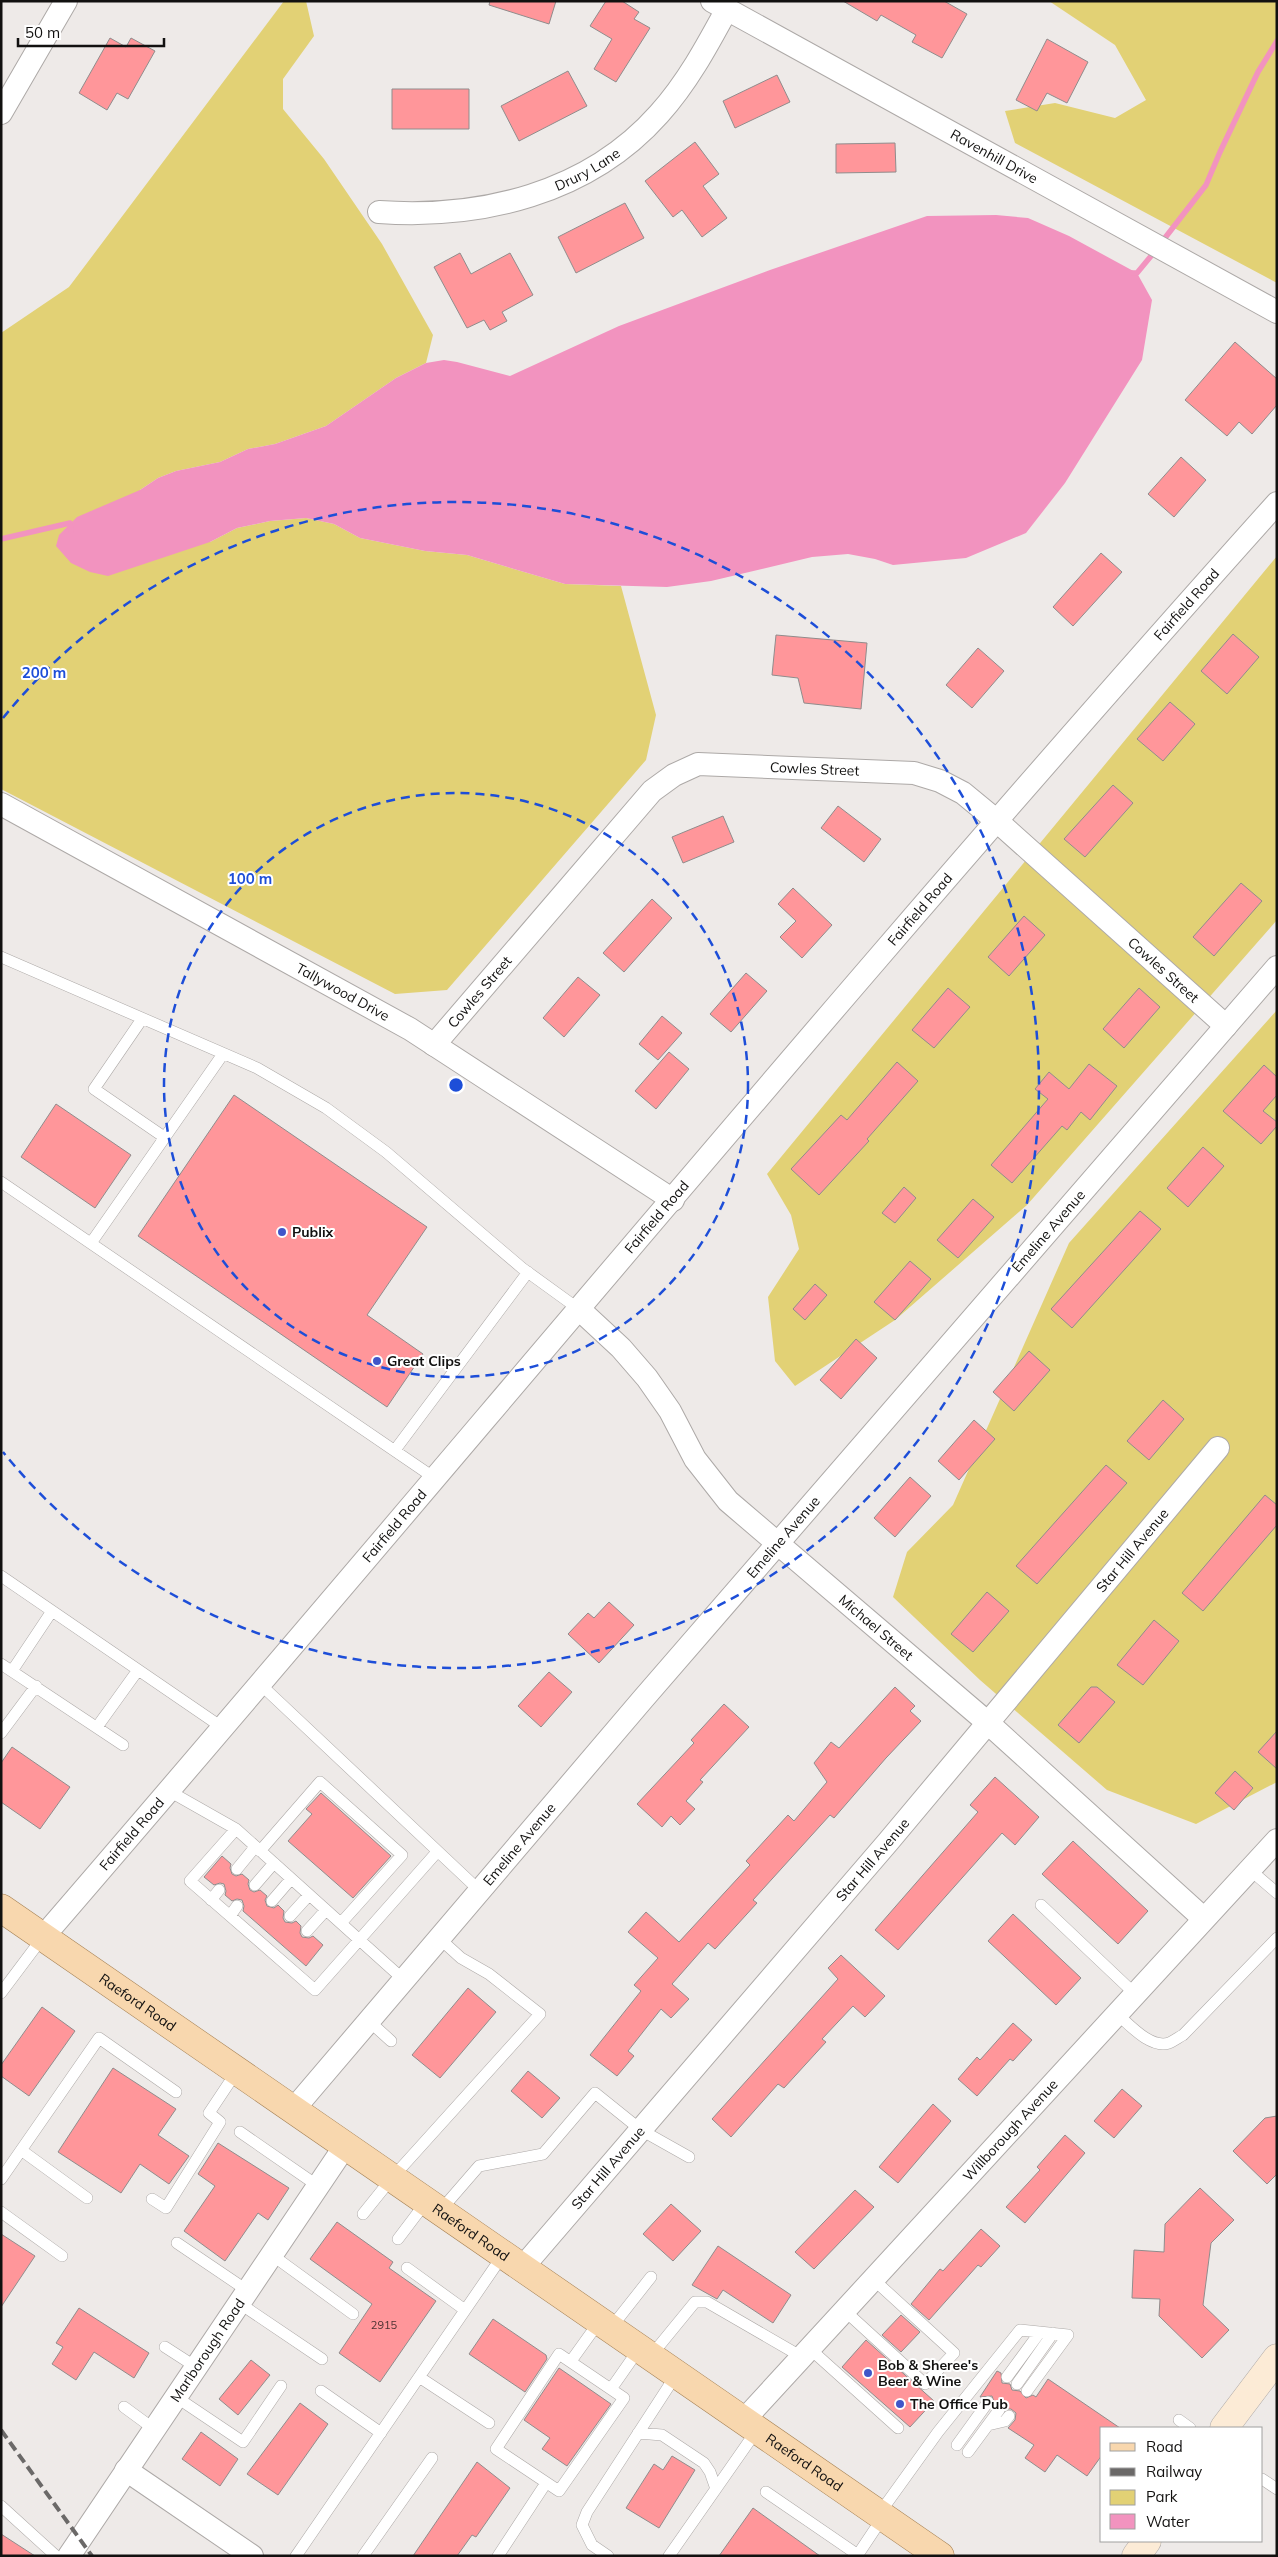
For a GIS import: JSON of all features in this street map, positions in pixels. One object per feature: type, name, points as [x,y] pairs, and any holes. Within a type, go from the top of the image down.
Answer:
[{"type":"main road","name":"Raeford Road","points":[[1,1908],[881,2515],[933,2554]]},
{"type":"street","points":[[1,113],[66,1]]},
{"type":"street","name":"Drury Lane","points":[[379,212],[419,215],[459,212],[498,205],[537,194],[574,178],[601,162],[630,142],[659,115],[705,50],[719,5]]},
{"type":"street","name":"Ravenhill Drive","points":[[719,5],[1277,312]]},
{"type":"street","name":"Fairfield Road","points":[[43,1937],[1113,685],[1277,503]]},
{"type":"street","name":"Cowles Street","points":[[434,1045],[652,791],[674,775],[698,764],[914,774],[940,781],[963,793],[996,821],[1226,1026]]},
{"type":"street","name":"Tallywood Drive","points":[[4,812],[410,1029],[672,1200]]},
{"type":"street","name":"Emeline Avenue","points":[[293,2110],[1277,967]]},
{"type":"street","name":"Michael Street","points":[[580,1310],[621,1348],[647,1378],[670,1411],[695,1459],[728,1501],[757,1528],[779,1544],[988,1723],[1203,1918]]},
{"type":"street","name":"Star Hill Avenue","points":[[512,2262],[641,2130],[988,1723],[1218,1448]]},
{"type":"street","name":"Willborough Avenue","points":[[750,2426],[805,2352],[1203,1918],[1277,1840]]},
{"type":"street","name":"Marlborough Road","points":[[69,2556],[345,2146]]},
{"type":"street","points":[[1225,2427],[1277,2358]]},
{"type":"street","points":[[126,2470],[252,2556]]},
{"type":"street","points":[[1136,2556],[1146,2542]]},
{"type":"lane","points":[[1,958],[257,1068],[326,1108],[386,1152],[528,1272],[580,1310]]},
{"type":"lane","points":[[142,1018],[94,1089],[164,1137]]},
{"type":"lane","points":[[91,1243],[222,1054]]},
{"type":"lane","points":[[1,1182],[436,1479]]},
{"type":"lane","points":[[395,1450],[528,1272]]},
{"type":"lane","points":[[1,1576],[223,1728]]},
{"type":"lane","points":[[12,1671],[52,1611]]},
{"type":"lane","points":[[1,1664],[123,1745]]},
{"type":"lane","points":[[97,1728],[138,1670]]},
{"type":"lane","points":[[260,1684],[480,1891]]},
{"type":"lane","points":[[1,1734],[36,1686]]},
{"type":"lane","points":[[237,1869],[320,1782],[402,1855],[341,1924]]},
{"type":"lane","points":[[169,1791],[236,1829],[404,1980]]},
{"type":"lane","points":[[236,1829],[190,1881],[230,1916],[251,1926],[265,1946],[315,1990],[437,1852]]},
{"type":"lane","points":[[255,1885],[274,1863]]},
{"type":"lane","points":[[1249,1869],[1277,1893]]},
{"type":"lane","points":[[272,1900],[291,1879]]},
{"type":"lane","points":[[211,1900],[219,1890]]},
{"type":"lane","points":[[290,1916],[309,1895]]},
{"type":"lane","points":[[1041,1905],[1134,1993]]},
{"type":"lane","points":[[230,1916],[237,1906]]},
{"type":"lane","points":[[307,1931],[326,1910]]},
{"type":"lane","points":[[1,1993],[43,1937]]},
{"type":"lane","points":[[265,1946],[272,1937]]},
{"type":"lane","points":[[363,2214],[392,2178],[540,2014],[490,1974],[461,1958],[440,1938]]},
{"type":"lane","points":[[1116,2013],[1145,2037],[1157,2043],[1168,2043],[1183,2035],[1277,1938]]},
{"type":"lane","points":[[282,1961],[290,1952]]},
{"type":"lane","points":[[369,2021],[391,2041]]},
{"type":"lane","points":[[1,2179],[99,2038],[176,2092]]},
{"type":"lane","points":[[152,2199],[166,2208],[220,2122],[209,2113],[237,2071]]},
{"type":"lane","points":[[398,2239],[479,2166],[543,2154],[595,2093],[641,2130],[689,2157]]},
{"type":"lane","points":[[240,2132],[318,2186]]},
{"type":"lane","points":[[21,2150],[87,2198]]},
{"type":"lane","points":[[1,2212],[62,2256]]},
{"type":"lane","points":[[177,2242],[322,2359]]},
{"type":"lane","points":[[272,2255],[353,2314]]},
{"type":"lane","points":[[296,2556],[465,2310],[512,2262]]},
{"type":"lane","points":[[407,2268],[465,2310]]},
{"type":"lane","points":[[571,2362],[651,2277]]},
{"type":"lane","points":[[844,2310],[925,2384],[937,2372],[954,2353],[872,2279]]},
{"type":"lane","points":[[611,2389],[695,2302],[707,2302],[805,2352],[898,2428]]},
{"type":"lane","points":[[766,2492],[857,2555],[881,2515],[938,2432],[1020,2330],[1068,2335],[1027,2391]]},
{"type":"lane","points":[[1007,2377],[1040,2332]]},
{"type":"lane","points":[[1017,2384],[1053,2333]]},
{"type":"lane","points":[[165,2347],[196,2367]]},
{"type":"lane","points":[[560,2354],[611,2389],[624,2398],[559,2491],[496,2449],[560,2354]]},
{"type":"lane","points":[[608,2556],[592,2546],[582,2525],[587,2512],[676,2375]]},
{"type":"lane","points":[[419,2377],[489,2423]]},
{"type":"lane","points":[[176,2396],[243,2442],[281,2386]]},
{"type":"lane","points":[[321,2391],[381,2433]]},
{"type":"lane","points":[[957,2444],[988,2402]]},
{"type":"lane","points":[[124,2407],[154,2429]]},
{"type":"lane","points":[[968,2452],[988,2425],[1005,2421],[1004,2413]]},
{"type":"lane","points":[[1179,2420],[1189,2427]]},
{"type":"lane","points":[[669,2556],[716,2489],[750,2426]]},
{"type":"lane","points":[[638,2433],[662,2435],[704,2462],[716,2489]]},
{"type":"lane","points":[[364,2556],[432,2458]]},
{"type":"lane","points":[[1263,2480],[1277,2490]]},
{"type":"lane","points":[[498,2556],[546,2483]]},
{"type":"lane","points":[[1,2506],[56,2556]]},
{"type":"green space","points":[[284,1],[306,1],[314,36],[283,79],[283,109],[324,159],[382,244],[433,335],[426,363],[396,378],[326,426],[275,444],[248,449],[220,462],[176,471],[158,478],[140,490],[210,542],[237,528],[270,521],[306,518],[334,524],[360,538],[425,551],[467,555],[565,584],[621,586],[656,715],[646,760],[447,990],[395,994],[1,789],[1,333],[69,287]]},
{"type":"green space","points":[[1049,1],[1277,1],[1277,283],[1015,143],[1005,111],[1055,103],[1115,118],[1146,100],[1115,45]]},
{"type":"green space","points":[[1277,556],[1277,920],[1027,1205],[895,1320],[795,1386],[775,1361],[768,1297],[799,1249],[791,1215],[767,1174]]},
{"type":"green space","points":[[1277,1010],[1277,1782],[1196,1824],[1107,1790],[980,1680],[893,1597],[907,1552],[953,1505],[1069,1243]]},
{"type":"water","points":[[996,215],[1028,218],[1069,236],[1137,273],[1152,300],[1142,360],[1065,483],[1026,533],[966,558],[893,565],[875,559],[848,554],[812,557],[711,581],[667,587],[565,584],[467,555],[425,551],[360,538],[334,524],[306,518],[270,521],[237,528],[210,542],[108,576],[90,572],[71,563],[56,546],[59,535],[77,517],[140,490],[158,478],[176,471],[220,462],[248,449],[275,444],[326,426],[396,378],[426,363],[444,360],[457,362],[510,376],[619,326],[770,270],[927,216]]},
{"type":"building","points":[[490,1],[556,1],[549,24],[489,5]]},
{"type":"building","points":[[606,1],[622,1],[639,12],[634,19],[650,28],[616,82],[594,69],[612,39],[590,26]]},
{"type":"building","points":[[843,1],[944,1],[967,14],[942,58],[912,42],[916,35],[881,15],[877,21]]},
{"type":"building","points":[[110,38],[126,47],[131,38],[155,51],[128,99],[117,93],[107,110],[79,93]]},
{"type":"building","points":[[1047,39],[1088,62],[1067,103],[1047,93],[1037,111],[1016,100]]},
{"type":"building","points":[[568,71],[587,106],[519,141],[501,106]]},
{"type":"building","points":[[777,75],[790,102],[735,128],[723,101]]},
{"type":"building","points":[[392,89],[469,89],[469,129],[392,129]]},
{"type":"building","points":[[695,142],[719,174],[703,186],[727,218],[702,237],[682,210],[673,217],[645,181]]},
{"type":"building","points":[[895,143],[896,172],[836,173],[836,144]]},
{"type":"building","points":[[625,203],[644,238],[576,273],[558,237]]},
{"type":"building","points":[[460,253],[471,274],[510,253],[533,295],[502,312],[507,321],[490,330],[484,320],[467,328],[434,267]]},
{"type":"building","points":[[1235,342],[1277,379],[1277,405],[1252,434],[1239,422],[1227,436],[1185,400]]},
{"type":"building","points":[[1181,457],[1206,480],[1174,517],[1148,494]]},
{"type":"building","points":[[1101,553],[1122,572],[1073,626],[1053,607]]},
{"type":"building","points":[[1233,634],[1259,657],[1227,694],[1201,671]]},
{"type":"building","points":[[776,635],[867,643],[861,709],[804,703],[798,678],[772,675]]},
{"type":"building","points":[[978,648],[1004,671],[972,708],[946,685]]},
{"type":"building","points":[[1170,702],[1195,724],[1163,761],[1137,739]]},
{"type":"building","points":[[1113,785],[1133,803],[1085,857],[1064,839]]},
{"type":"building","points":[[838,806],[881,839],[864,862],[821,828]]},
{"type":"building","points":[[723,816],[734,842],[683,863],[672,837]]},
{"type":"building","points":[[1241,883],[1262,901],[1214,956],[1193,937]]},
{"type":"building","points":[[793,888],[832,925],[802,958],[780,937],[796,921],[778,904]]},
{"type":"building","points":[[652,899],[672,918],[624,972],[603,953]]},
{"type":"building","points":[[1024,916],[1045,935],[1009,976],[988,957]]},
{"type":"building","points":[[746,973],[767,991],[731,1032],[710,1014]]},
{"type":"building","points":[[578,977],[600,995],[564,1037],[543,1018]]},
{"type":"building","points":[[948,988],[970,1007],[934,1048],[912,1030]]},
{"type":"building","points":[[1139,988],[1160,1007],[1124,1048],[1103,1029]]},
{"type":"building","points":[[662,1016],[682,1033],[658,1060],[639,1044]]},
{"type":"building","points":[[669,1052],[689,1069],[656,1109],[635,1091]]},
{"type":"building","points":[[897,1062],[918,1081],[867,1139],[869,1141],[819,1195],[791,1169],[841,1115],[847,1120]]},
{"type":"building","points":[[1089,1064],[1117,1086],[1090,1120],[1081,1112],[1067,1130],[1062,1126],[1012,1183],[991,1165],[1048,1099],[1035,1089],[1049,1072],[1069,1089]]},
{"type":"building","points":[[1264,1065],[1277,1077],[1277,1095],[1263,1111],[1277,1122],[1277,1126],[1261,1144],[1223,1111]]},
{"type":"building","name":"Publix","points":[[234,1095],[427,1227],[367,1315],[423,1354],[387,1407],[138,1236]]},
{"type":"building","points":[[56,1104],[131,1155],[95,1208],[21,1157]]},
{"type":"building","points":[[1203,1147],[1224,1166],[1188,1207],[1167,1188]]},
{"type":"building","points":[[904,1187],[916,1198],[895,1223],[882,1213]]},
{"type":"building","points":[[973,1199],[994,1217],[958,1258],[937,1240]]},
{"type":"building","points":[[1140,1211],[1161,1229],[1072,1328],[1051,1309]]},
{"type":"building","points":[[910,1261],[931,1279],[895,1320],[874,1302]]},
{"type":"building","points":[[815,1284],[827,1295],[805,1320],[793,1309]]},
{"type":"building","points":[[856,1339],[877,1358],[841,1399],[820,1380]]},
{"type":"building","points":[[1029,1351],[1050,1370],[1014,1411],[993,1392]]},
{"type":"building","points":[[1163,1400],[1184,1419],[1149,1460],[1127,1441]]},
{"type":"building","points":[[974,1420],[995,1439],[959,1480],[938,1461]]},
{"type":"building","points":[[1106,1465],[1127,1483],[1037,1584],[1016,1566]]},
{"type":"building","points":[[910,1477],[931,1496],[895,1537],[874,1518]]},
{"type":"building","points":[[1265,1495],[1277,1505],[1277,1525],[1203,1611],[1182,1593]]},
{"type":"building","points":[[987,1592],[1009,1611],[973,1652],[951,1634]]},
{"type":"building","points":[[609,1602],[634,1625],[599,1663],[568,1634],[588,1613],[594,1618]]},
{"type":"building","points":[[1154,1620],[1179,1641],[1143,1685],[1117,1665]]},
{"type":"building","points":[[549,1672],[572,1692],[541,1727],[518,1706]]},
{"type":"building","points":[[895,1687],[915,1706],[910,1711],[921,1721],[834,1818],[830,1815],[753,1900],[757,1903],[715,1949],[708,1943],[672,1984],[689,1999],[671,2018],[661,2009],[628,2051],[634,2056],[617,2076],[590,2055],[641,1991],[634,1985],[658,1958],[628,1932],[646,1912],[679,1942],[750,1865],[746,1861],[788,1815],[794,1821],[827,1782],[814,1763],[831,1742],[839,1748]]},
{"type":"building","points":[[1091,1687],[1097,1687],[1115,1702],[1079,1743],[1058,1725]]},
{"type":"building","points":[[724,1704],[749,1727],[700,1780],[703,1782],[686,1801],[695,1809],[680,1825],[671,1816],[662,1827],[637,1804],[694,1743],[691,1740]]},
{"type":"building","points":[[1277,1731],[1277,1769],[1258,1752]]},
{"type":"building","points":[[12,1747],[70,1787],[40,1829],[1,1802],[1,1763]]},
{"type":"building","points":[[1235,1771],[1253,1788],[1234,1810],[1215,1793]]},
{"type":"building","points":[[995,1777],[1039,1817],[1015,1845],[1002,1833],[898,1950],[875,1930],[978,1812],[970,1805]]},
{"type":"building","points":[[321,1793],[391,1856],[353,1898],[288,1841],[312,1814],[306,1809]]},
{"type":"building","points":[[1073,1841],[1148,1911],[1118,1944],[1042,1874]]},
{"type":"building","points":[[222,1856],[231,1864],[232,1874],[236,1876],[242,1874],[249,1880],[250,1890],[254,1892],[260,1890],[267,1896],[265,1900],[267,1906],[274,1908],[278,1905],[284,1911],[283,1918],[285,1922],[292,1923],[296,1921],[301,1926],[300,1933],[302,1937],[309,1938],[313,1936],[323,1945],[306,1966],[243,1911],[242,1900],[232,1901],[225,1895],[224,1884],[214,1885],[204,1877]]},
{"type":"building","points":[[1013,1914],[1081,1978],[1056,2005],[988,1941]]},
{"type":"building","points":[[841,1955],[885,1996],[865,2017],[853,2006],[822,2039],[826,2042],[784,2088],[778,2084],[731,2137],[712,2119],[838,1979],[828,1968]]},
{"type":"building","points":[[468,1988],[496,2012],[440,2078],[412,2055]]},
{"type":"building","points":[[42,2007],[75,2031],[29,2096],[1,2076],[1,2065]]},
{"type":"building","points":[[1013,2023],[1032,2040],[1013,2061],[1010,2059],[977,2096],[958,2079],[977,2057],[980,2060]]},
{"type":"building","points":[[113,2068],[176,2109],[158,2135],[189,2156],[169,2184],[140,2164],[121,2193],[58,2152]]},
{"type":"building","points":[[528,2071],[560,2098],[542,2118],[511,2091]]},
{"type":"building","points":[[1122,2089],[1142,2106],[1114,2138],[1094,2121]]},
{"type":"building","points":[[933,2104],[951,2121],[898,2183],[879,2167]]},
{"type":"building","points":[[1277,2116],[1277,2174],[1267,2184],[1233,2151],[1265,2118]]},
{"type":"building","points":[[1065,2135],[1085,2153],[1025,2223],[1006,2207],[1040,2170],[1037,2167]]},
{"type":"building","points":[[218,2143],[289,2188],[268,2220],[258,2213],[225,2261],[184,2231],[215,2186],[198,2174]]},
{"type":"building","points":[[1200,2188],[1234,2220],[1211,2243],[1203,2305],[1229,2330],[1202,2358],[1159,2316],[1160,2299],[1132,2298],[1134,2250],[1164,2252],[1165,2224]]},
{"type":"building","points":[[855,2190],[874,2207],[814,2269],[795,2252]]},
{"type":"building","points":[[671,2204],[701,2231],[673,2261],[643,2234]]},
{"type":"building","points":[[337,2222],[393,2262],[389,2268],[436,2301],[380,2382],[339,2353],[372,2304],[310,2259]]},
{"type":"building","points":[[981,2229],[1000,2246],[981,2267],[978,2265],[929,2320],[911,2304],[940,2269],[943,2271]]},
{"type":"building","points":[[1,2234],[35,2256],[1,2307]]},
{"type":"building","points":[[718,2246],[791,2295],[773,2323],[723,2290],[717,2299],[692,2285]]},
{"type":"building","points":[[79,2308],[149,2353],[134,2378],[94,2352],[76,2380],[52,2364],[63,2347],[56,2343]]},
{"type":"building","points":[[901,2315],[920,2332],[901,2352],[882,2335]]},
{"type":"building","points":[[493,2319],[546,2355],[547,2359],[525,2392],[469,2354]]},
{"type":"building","points":[[866,2340],[934,2401],[910,2427],[842,2367]]},
{"type":"building","points":[[251,2360],[270,2375],[238,2415],[219,2399]]},
{"type":"building","points":[[559,2368],[611,2404],[567,2466],[542,2449],[550,2438],[524,2420]]},
{"type":"building","points":[[997,2371],[1001,2373],[1002,2383],[1010,2384],[1012,2390],[1020,2391],[1026,2398],[1033,2395],[1036,2397],[1048,2379],[1119,2427],[1100,2427],[1100,2458],[1087,2476],[1057,2455],[1045,2472],[1025,2458],[1034,2445],[1008,2428],[1015,2420],[1016,2413],[1011,2409],[1006,2409],[1003,2404],[995,2404],[992,2396],[980,2397]]},
{"type":"building","points":[[300,2403],[328,2424],[278,2495],[247,2474]]},
{"type":"building","points":[[201,2432],[238,2459],[220,2486],[182,2459]]},
{"type":"building","points":[[672,2456],[695,2470],[659,2528],[626,2508],[654,2464],[663,2470]]},
{"type":"building","points":[[477,2462],[510,2488],[476,2537],[472,2535],[457,2556],[413,2556]]},
{"type":"building","points":[[753,2508],[820,2556],[719,2556]]},
{"type":"building","points":[[1,2534],[35,2556],[1,2556]]},
{"type":"waterway","points":[[1161,243],[1206,185],[1258,72],[1277,41]]},
{"type":"waterway","points":[[1131,273],[1137,273],[1156,250]]},
{"type":"waterway","points":[[1,539],[70,523],[71,531]]},
{"type":"railway","points":[[1,2430],[92,2556]]},
{"type":"place","name":"Publix","points":[[282,1232]]},
{"type":"place","name":"Great Clips","points":[[377,1361]]},
{"type":"place","name":"Bob & Sheree's Beer & Wine","points":[[868,2373]]},
{"type":"place","name":"The Office Pub","points":[[900,2404]]}]
